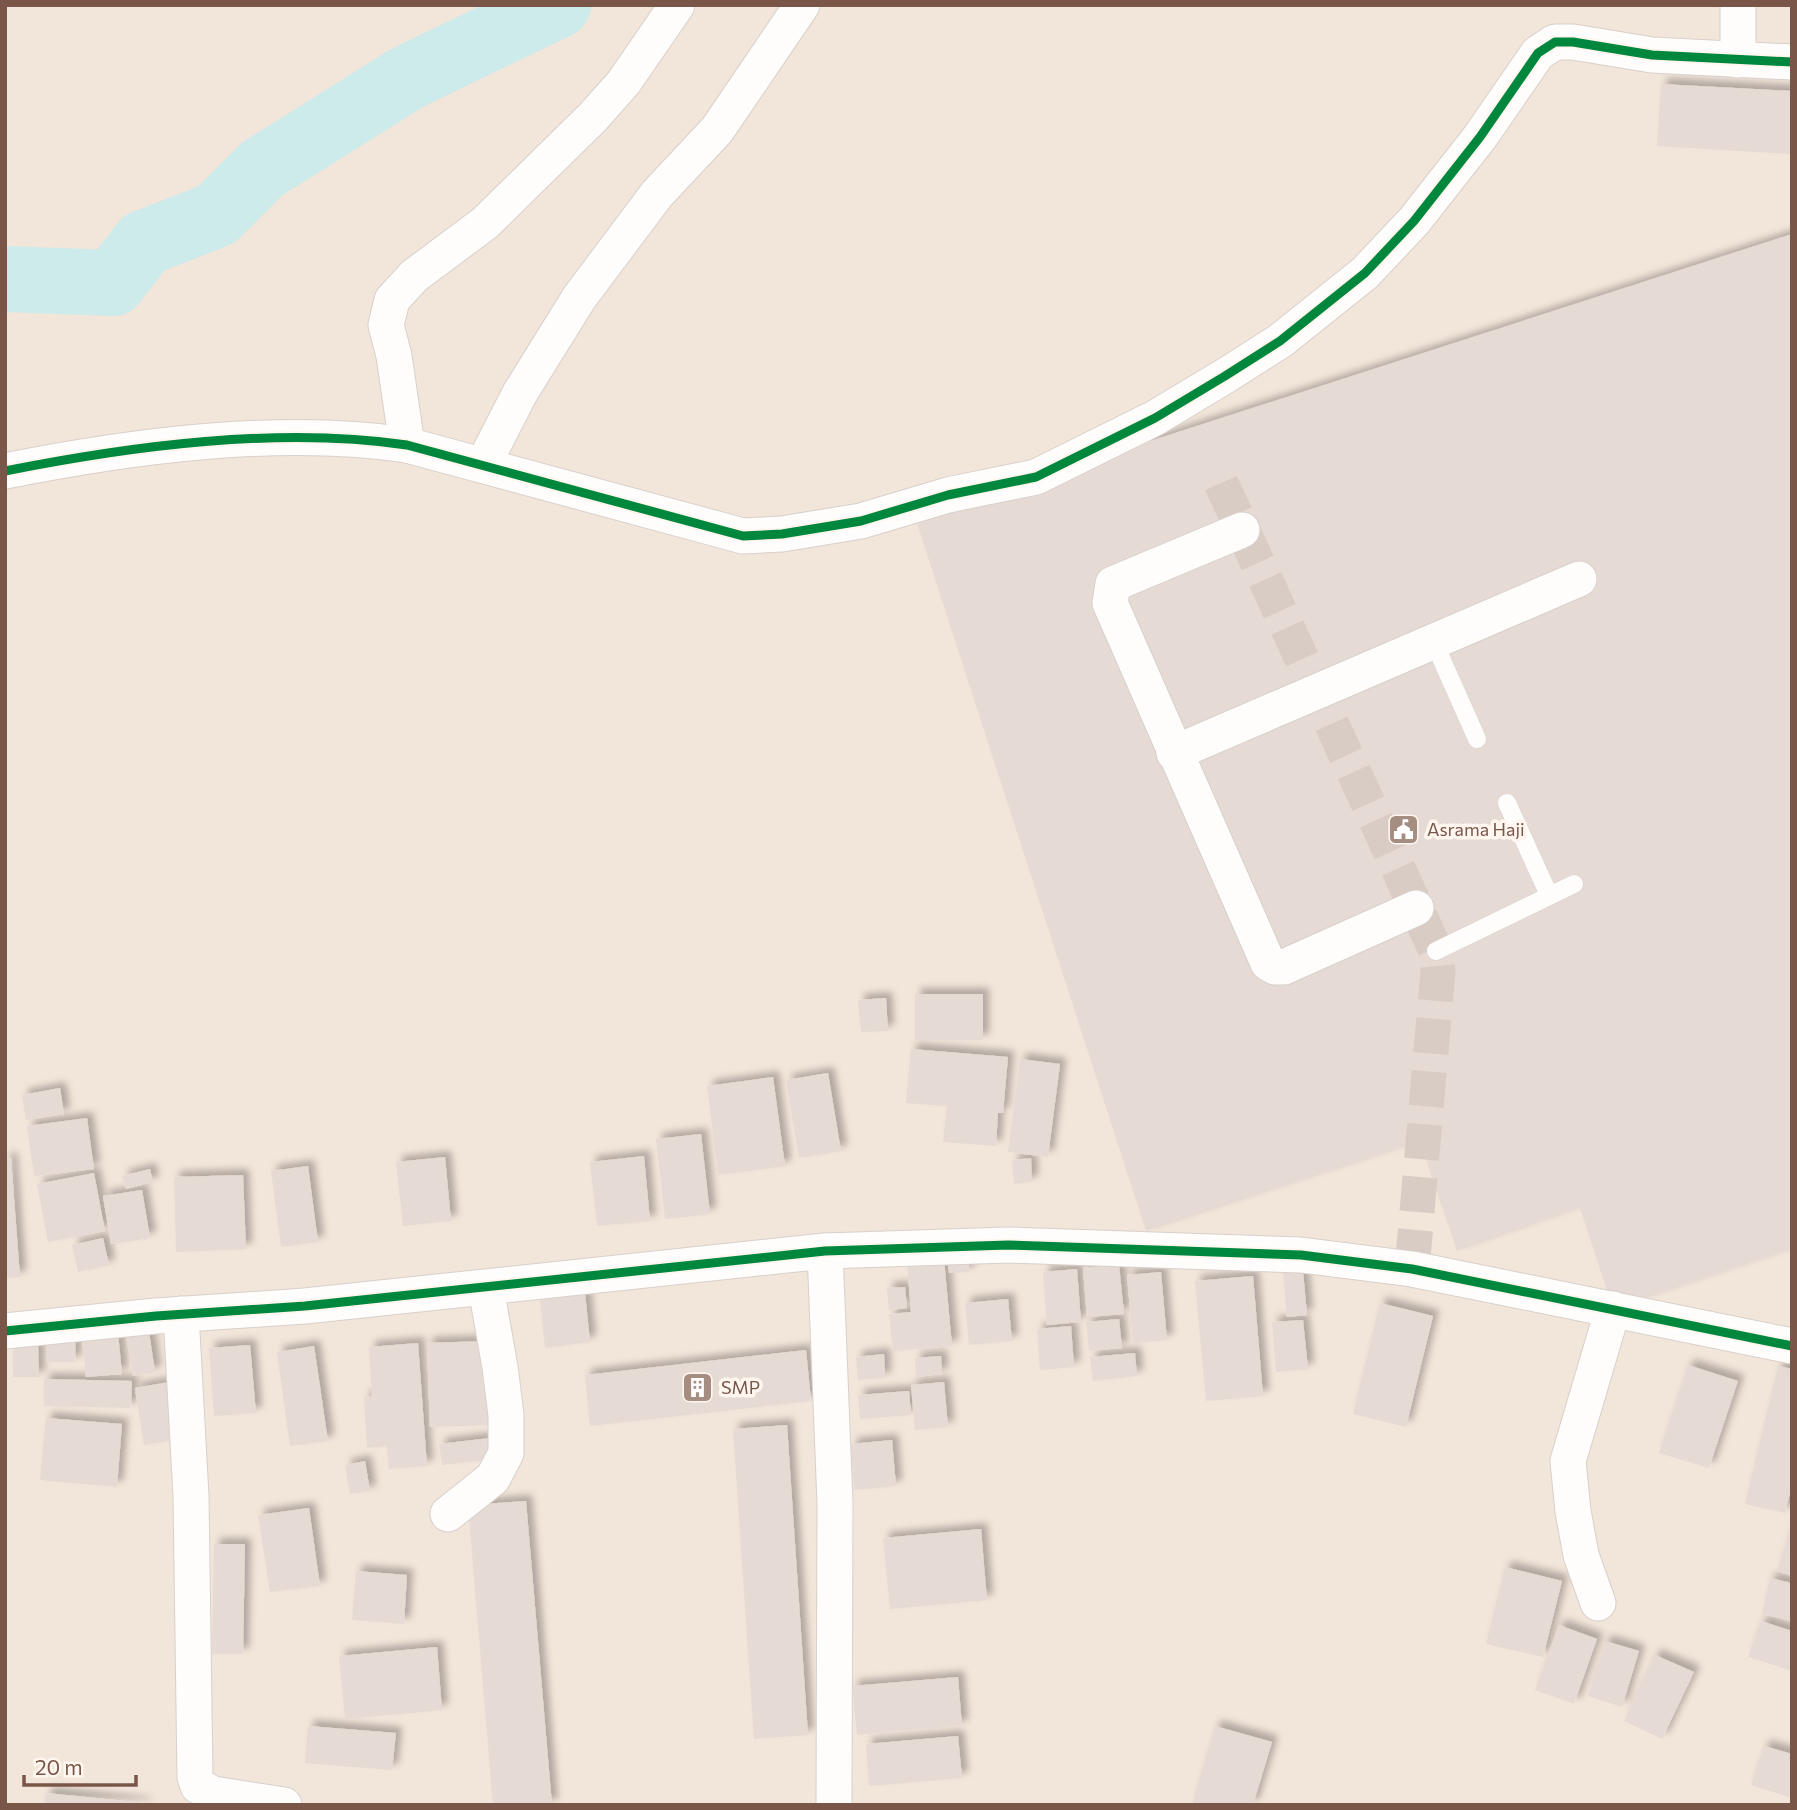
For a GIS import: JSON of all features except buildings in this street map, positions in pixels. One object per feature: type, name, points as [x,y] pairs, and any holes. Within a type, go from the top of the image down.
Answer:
[{"type":"street","points":[[407,445],[394,356],[386,325],[392,300],[414,276],[485,223],[593,117],[624,82],[677,5]]},
{"type":"street","points":[[483,465],[520,393],[579,298],[657,194],[717,130],[802,5]]},
{"type":"street","points":[[1738,5],[1738,60]]},
{"type":"street","points":[[5,471],[70,458],[186,444],[268,439],[367,439],[407,445],[743,536],[782,534],[861,521],[948,495],[1036,477],[1155,418],[1280,341],[1365,273],[1414,221],[1480,137],[1538,54],[1555,42],[1573,42],[1652,55],[1792,62]]},
{"type":"street","points":[[1242,530],[1113,584],[1110,603],[1115,620],[1268,963],[1283,967],[1416,908]]},
{"type":"street","points":[[1174,753],[1579,579]]},
{"type":"street","points":[[5,1331],[181,1314],[258,1311],[825,1251],[1007,1245],[1301,1255],[1412,1269],[1792,1346]]},
{"type":"street","points":[[825,1251],[835,1503],[834,1805]]},
{"type":"street","points":[[447,1514],[493,1478],[506,1453],[506,1415],[486,1288]]},
{"type":"street","points":[[1598,1603],[1581,1555],[1568,1461],[1613,1309]]},
{"type":"street","points":[[181,1314],[191,1496],[195,1777],[198,1786],[213,1794],[284,1805]]},
{"type":"lane","points":[[1433,640],[1477,739]]},
{"type":"lane","points":[[1507,803],[1549,895]]},
{"type":"lane","points":[[1436,951],[1574,884]]},
{"type":"shaded area","points":[[5,5],[1792,5],[1792,1805],[5,1805]]},
{"type":"waterway","points":[[5,279],[113,283],[144,243],[216,215],[262,169],[407,78],[558,5]]},
{"type":"tunnel","points":[[1221,483],[1436,951],[1438,971],[1412,1269]]},
{"type":"cycle path","points":[[5,471],[103,454],[205,442],[257,438],[358,440],[407,445],[743,536],[782,534],[861,521],[948,495],[1036,477],[1155,418],[1280,341],[1365,273],[1414,221],[1480,137],[1538,53],[1555,42],[1573,42],[1652,55],[1792,62]]},
{"type":"cycle path","points":[[5,1331],[156,1316],[305,1306],[825,1251],[1008,1245],[1301,1255],[1412,1269],[1792,1346]]},
{"type":"place","name":"Asrama Haji","points":[[1404,830]]},
{"type":"place","name":"SMP","points":[[698,1388]]}]
